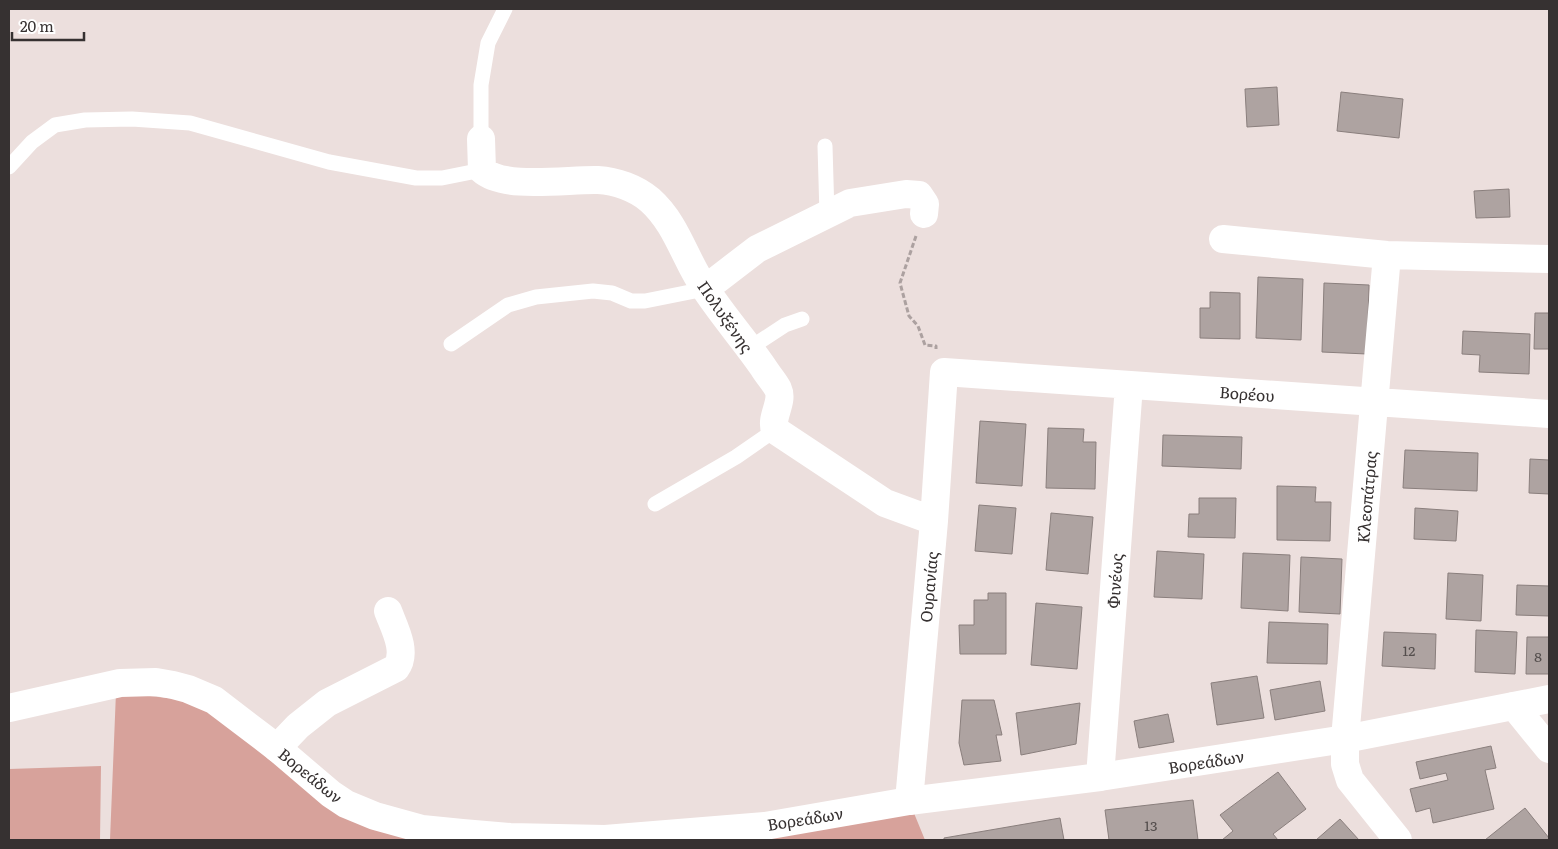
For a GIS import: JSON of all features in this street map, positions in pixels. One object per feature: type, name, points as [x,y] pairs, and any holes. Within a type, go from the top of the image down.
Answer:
[{"type":"street","points":[[481,139],[482,170]]},
{"type":"street","name":"Πολυξένης","points":[[482,170],[489,175],[503,180],[599,180],[613,182],[637,191],[649,199],[670,222],[705,289],[750,348],[779,393],[774,423],[775,430]]},
{"type":"street","points":[[705,289],[757,249],[850,204],[906,194],[919,195],[925,204],[924,214]]},
{"type":"street","points":[[1223,239],[1387,254],[1549,260]]},
{"type":"street","name":"Κλεοπάτρας","points":[[1387,254],[1345,739],[1346,764],[1350,780],[1398,840]]},
{"type":"street","name":"Βορέου","points":[[944,372],[1549,414]]},
{"type":"street","name":"Ουρανίας","points":[[909,801],[934,521],[944,372]]},
{"type":"street","name":"Φινέως","points":[[1100,777],[1129,385]]},
{"type":"street","points":[[775,430],[885,503],[934,521]]},
{"type":"street","points":[[277,748],[298,726],[327,703],[396,668],[402,657],[388,611]]},
{"type":"street","name":"Βορεάδων","points":[[9,708],[120,683],[156,682],[188,689],[214,700],[277,748],[331,794],[346,804],[360,810],[407,826],[462,833],[510,837],[605,839],[765,826],[909,801],[1100,777],[1345,739],[1549,699]]},
{"type":"street","points":[[1514,706],[1549,749]]},
{"type":"lane","points":[[481,139],[481,85],[488,43],[506,9]]},
{"type":"lane","points":[[9,167],[32,142],[55,125],[85,120],[132,119],[190,123],[329,162],[416,178],[442,178],[482,170]]},
{"type":"lane","points":[[825,146],[828,214]]},
{"type":"lane","points":[[452,344],[500,309],[531,298],[571,292],[593,292],[612,293],[638,302],[705,289]]},
{"type":"lane","points":[[750,348],[785,324],[802,319]]},
{"type":"lane","points":[[655,504],[736,457],[775,430]]},
{"type":"path","points":[[924,214],[900,283],[909,316],[918,326],[925,345],[936,346],[944,372]]},
{"type":"shaded area","points":[[116,692],[201,702],[342,813],[434,840],[110,840]]},
{"type":"shaded area","points":[[101,766],[100,840],[9,840],[9,769]]},
{"type":"shaded area","points":[[909,801],[925,840],[434,840]]},
{"type":"building","points":[[1277,87],[1279,125],[1247,127],[1245,89]]},
{"type":"building","points":[[1341,92],[1403,99],[1399,138],[1337,131]]},
{"type":"building","points":[[1509,189],[1510,217],[1476,218],[1474,191]]},
{"type":"building","points":[[1258,277],[1303,279],[1301,340],[1256,338]]},
{"type":"building","points":[[1324,283],[1369,285],[1367,354],[1322,352]]},
{"type":"building","points":[[1210,292],[1240,293],[1240,339],[1200,338],[1200,308],[1210,308]]},
{"type":"building","points":[[1535,313],[1549,313],[1549,349],[1534,349]]},
{"type":"building","points":[[1463,331],[1530,334],[1529,374],[1479,372],[1480,355],[1462,354]]},
{"type":"building","points":[[980,421],[1026,424],[1022,486],[976,483]]},
{"type":"building","points":[[1048,428],[1084,429],[1083,442],[1096,442],[1095,489],[1046,488]]},
{"type":"building","points":[[1163,435],[1242,437],[1241,469],[1162,466]]},
{"type":"building","points":[[1405,450],[1478,453],[1477,491],[1403,488]]},
{"type":"building","points":[[1530,459],[1549,460],[1549,494],[1529,493]]},
{"type":"building","points":[[1277,486],[1316,487],[1315,502],[1331,502],[1330,541],[1277,540]]},
{"type":"building","points":[[1199,498],[1236,498],[1235,538],[1188,537],[1189,514],[1199,514]]},
{"type":"building","points":[[979,505],[1016,508],[1012,554],[975,551]]},
{"type":"building","points":[[1415,508],[1458,511],[1456,541],[1414,539]]},
{"type":"building","points":[[1051,513],[1093,517],[1088,574],[1046,570]]},
{"type":"building","points":[[1157,551],[1204,554],[1202,599],[1154,597]]},
{"type":"building","points":[[1243,553],[1290,555],[1288,611],[1241,608]]},
{"type":"building","points":[[1301,557],[1342,559],[1340,614],[1299,612]]},
{"type":"building","points":[[1448,573],[1483,575],[1481,621],[1446,619]]},
{"type":"building","points":[[1517,585],[1549,586],[1549,616],[1516,615]]},
{"type":"building","points":[[988,593],[1006,593],[1006,654],[960,654],[959,625],[974,625],[974,600],[988,600]]},
{"type":"building","points":[[1036,603],[1082,607],[1077,669],[1031,665]]},
{"type":"building","points":[[1269,622],[1328,624],[1327,664],[1267,663]]},
{"type":"building","points":[[1476,630],[1517,632],[1515,674],[1475,672]]},
{"type":"building","points":[[1384,632],[1436,634],[1435,669],[1382,666]]},
{"type":"building","points":[[1527,637],[1549,637],[1549,674],[1526,674]]},
{"type":"building","points":[[1257,676],[1264,718],[1217,725],[1211,683]]},
{"type":"building","points":[[1320,681],[1325,711],[1275,720],[1270,690]]},
{"type":"building","points":[[962,700],[994,700],[1002,735],[996,735],[1001,761],[964,765],[959,743]]},
{"type":"building","points":[[1080,703],[1076,744],[1021,755],[1016,713]]},
{"type":"building","points":[[1168,714],[1174,742],[1139,748],[1134,721]]},
{"type":"building","points":[[1491,746],[1496,768],[1485,770],[1494,809],[1433,823],[1430,808],[1416,812],[1410,789],[1448,780],[1446,773],[1420,779],[1416,762]]},
{"type":"building","points":[[1278,772],[1306,809],[1273,834],[1278,840],[1222,840],[1233,831],[1220,815]]},
{"type":"building","points":[[1193,800],[1198,840],[1109,840],[1105,810]]},
{"type":"building","points":[[1525,808],[1549,840],[1485,840]]},
{"type":"building","points":[[1060,818],[1064,840],[944,840],[944,838]]},
{"type":"building","points":[[1340,819],[1359,840],[1316,840]]}]
